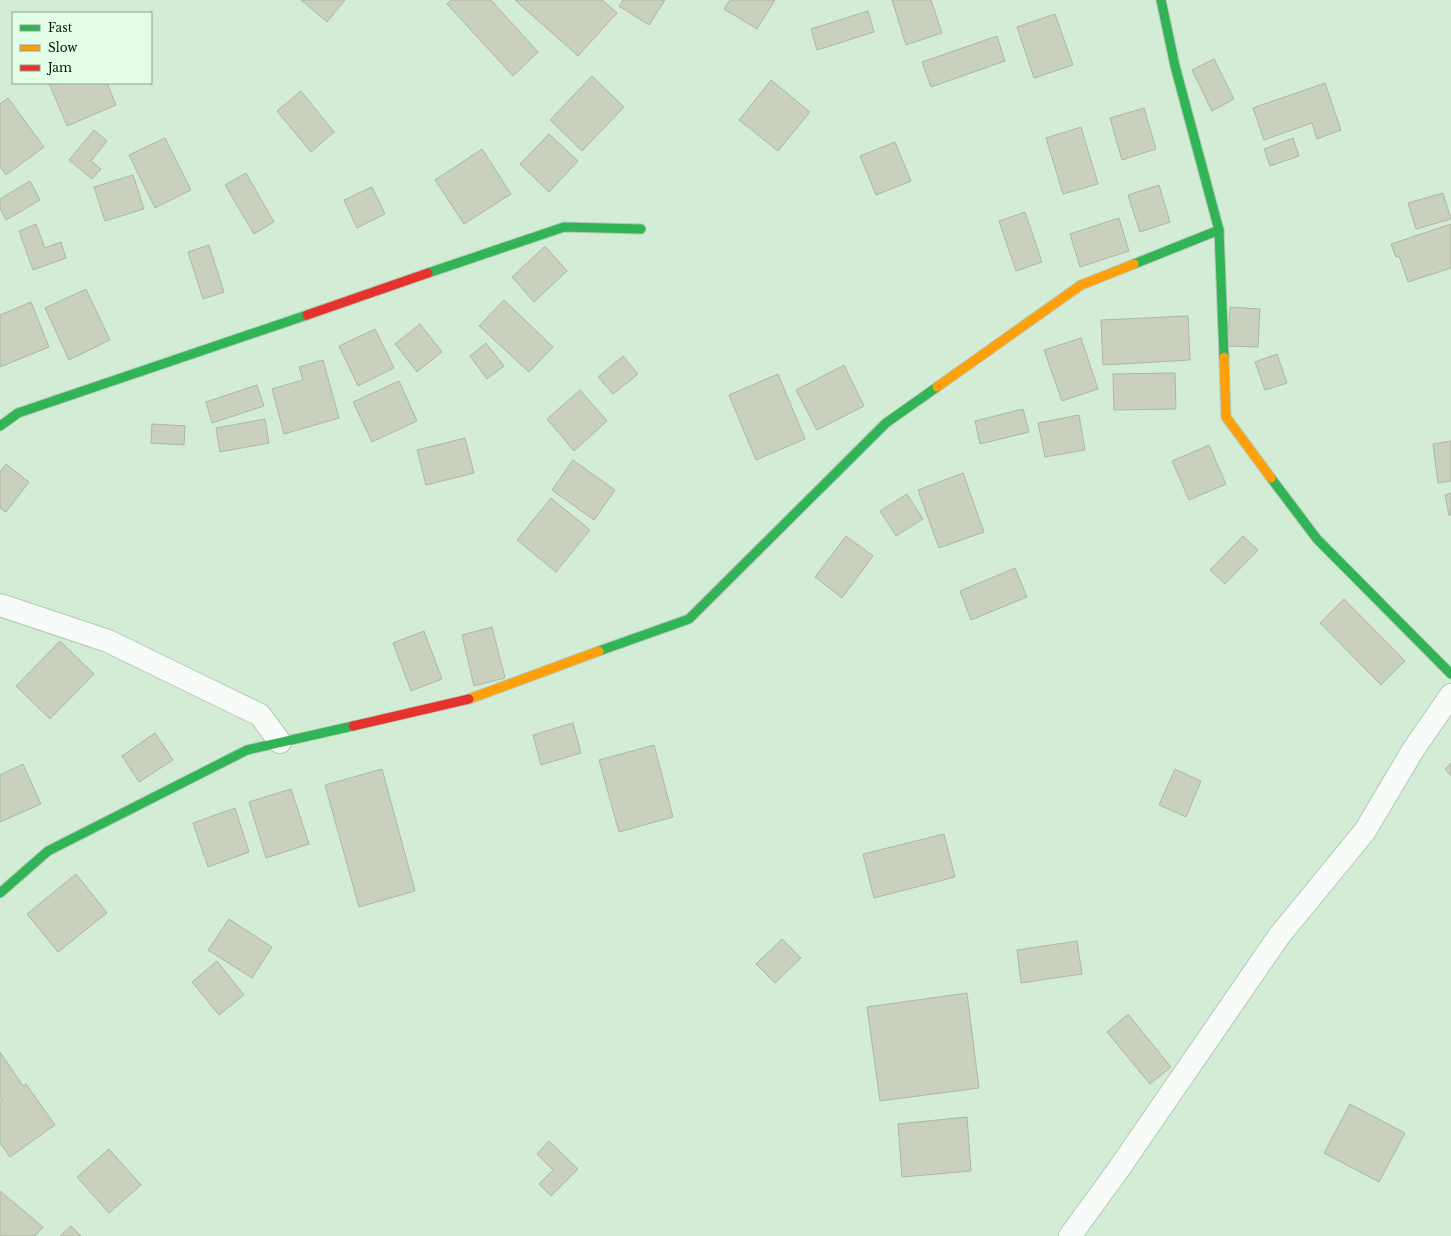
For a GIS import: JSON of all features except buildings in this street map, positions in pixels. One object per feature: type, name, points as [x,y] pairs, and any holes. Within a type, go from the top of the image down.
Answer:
[{"type":"street","points":[[1161,0],[1175,66],[1219,230],[1226,418],[1317,539],[1451,674]]},
{"type":"street","points":[[0,426],[18,413],[564,227],[641,229]]},
{"type":"street","points":[[0,893],[48,851],[246,750],[462,701],[689,619],[886,422],[1081,285],[1219,230]]},
{"type":"street","points":[[0,605],[108,640],[260,715],[280,742]]},
{"type":"street","points":[[1070,1236],[1118,1170],[1279,936],[1365,831],[1413,750],[1451,695]]},
{"type":"traffic: fast","points":[[1161,0],[1175,66],[1219,230],[1224,357]]},
{"type":"traffic: fast","points":[[428,273],[564,227],[641,229]]},
{"type":"traffic: fast","points":[[1134,264],[1219,230]]},
{"type":"traffic: fast","points":[[0,426],[18,413],[307,315]]},
{"type":"traffic: fast","points":[[599,651],[689,619],[886,423],[937,387]]},
{"type":"traffic: fast","points":[[1271,478],[1317,539],[1451,674]]},
{"type":"traffic: fast","points":[[0,893],[48,851],[247,750],[353,726]]},
{"type":"traffic: slow","points":[[937,387],[1081,285],[1134,264]]},
{"type":"traffic: slow","points":[[1224,357],[1226,417],[1271,478]]},
{"type":"traffic: slow","points":[[469,699],[599,651]]},
{"type":"traffic: jam","points":[[307,315],[428,273]]},
{"type":"traffic: jam","points":[[353,726],[469,699]]}]
